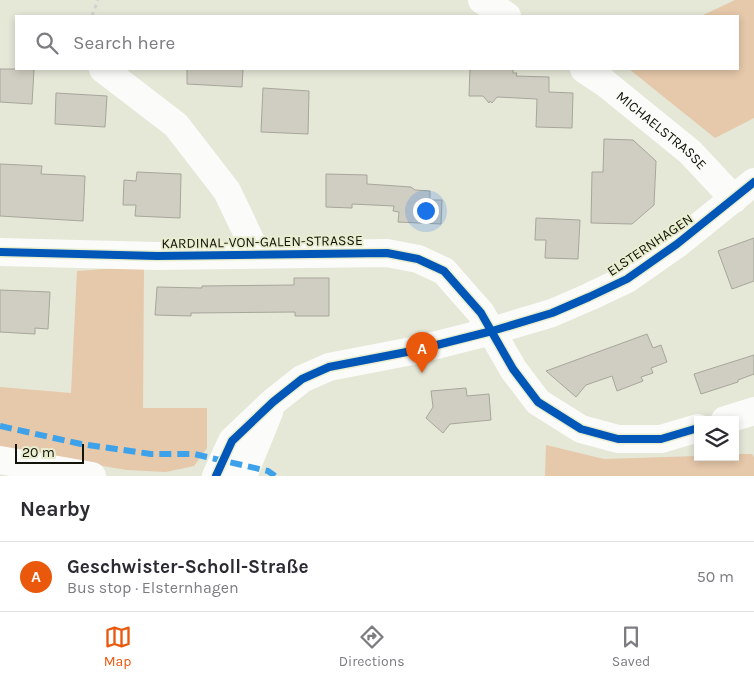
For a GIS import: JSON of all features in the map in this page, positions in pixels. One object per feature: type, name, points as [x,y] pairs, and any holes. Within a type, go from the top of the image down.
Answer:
[{"type":"street","points":[[482,0],[505,15]]},
{"type":"street","name":"KARDINAL-VON-GALEN-STRASSE","points":[[104,70],[176,126],[227,191],[258,254]]},
{"type":"street","name":"MICHAELSTRASSE","points":[[586,70],[605,83],[690,152],[744,191]]},
{"type":"street","name":"ELSTERNHAGEN","points":[[216,476],[232,441],[273,402],[302,379],[329,367],[417,350],[492,331],[552,312],[589,297],[627,279],[677,244],[744,191]]},
{"type":"street","name":"KARDINAL-VON-GALEN-STRASSE","points":[[0,252],[157,256],[387,253],[418,259],[444,271],[481,313],[512,370],[538,402],[580,429],[618,440],[661,439],[694,429]]},
{"type":"street","name":"ELSTERNHAGEN","points":[[243,476],[273,402]]},
{"type":"street","points":[[738,416],[754,411]]},
{"type":"street","points":[[0,460],[92,476]]},
{"type":"path","points":[[92,15],[98,0]]},
{"type":"shaded area","points":[[735,0],[754,0],[754,118],[715,138],[630,70],[739,70],[739,15],[703,15]]},
{"type":"shaded area","points":[[144,266],[143,408],[207,408],[207,448],[194,466],[166,472],[127,470],[0,449],[0,387],[71,393],[77,271]]},
{"type":"shaded area","points":[[546,445],[604,459],[694,456],[694,461],[739,461],[739,454],[752,454],[754,457],[754,476],[545,476]]},
{"type":"building","points":[[0,69],[34,70],[32,104],[0,102]]},
{"type":"building","points":[[187,70],[243,70],[242,87],[187,84]]},
{"type":"building","points":[[470,70],[513,70],[513,73],[517,73],[516,76],[549,77],[549,92],[573,93],[572,128],[536,127],[537,99],[497,97],[492,103],[490,101],[489,103],[483,96],[469,96]]},
{"type":"building","points":[[263,88],[309,91],[308,134],[261,132]]},
{"type":"building","points":[[56,93],[107,96],[105,127],[55,124]]},
{"type":"building","points":[[604,139],[633,140],[656,161],[654,205],[632,224],[591,223],[592,172],[603,172]]},
{"type":"building","points":[[0,164],[42,166],[41,174],[85,176],[83,221],[0,216]]},
{"type":"building","points":[[137,172],[181,174],[180,218],[135,216],[136,205],[123,205],[124,180],[136,181]]},
{"type":"building","points":[[326,174],[367,175],[367,184],[411,187],[415,190],[430,191],[430,200],[442,200],[441,224],[398,222],[399,212],[393,211],[394,206],[352,204],[352,208],[326,207]]},
{"type":"building","points":[[536,218],[580,220],[578,259],[545,258],[546,240],[535,240]]},
{"type":"building","points":[[754,238],[754,281],[732,289],[718,251]]},
{"type":"building","points":[[294,278],[329,278],[329,316],[295,316],[295,312],[191,313],[191,316],[155,315],[157,287],[202,288],[202,286],[294,285]]},
{"type":"building","points":[[0,290],[50,292],[48,329],[35,328],[35,334],[0,332]]},
{"type":"building","points":[[647,334],[653,348],[661,345],[667,362],[651,368],[653,373],[641,377],[643,381],[617,391],[612,376],[586,385],[576,397],[546,371]]},
{"type":"building","points":[[754,355],[754,374],[738,380],[738,382],[701,394],[694,374]]},
{"type":"building","points":[[466,388],[467,396],[489,394],[491,420],[450,424],[443,433],[426,418],[433,407],[431,391]]},
{"type":"marked path","points":[[0,426],[81,444],[151,454],[194,454],[268,471],[275,476]]},
{"type":"cycle path","points":[[216,476],[232,441],[273,402],[302,379],[329,367],[417,350],[492,331],[552,313],[589,297],[627,279],[677,244],[754,182]]},
{"type":"cycle path","points":[[0,252],[157,256],[387,253],[418,259],[444,271],[481,313],[513,369],[538,402],[581,429],[618,439],[661,439],[694,429]]},
{"type":"place","name":"Geschwister-Scholl-Straße","points":[[422,373]]}]
